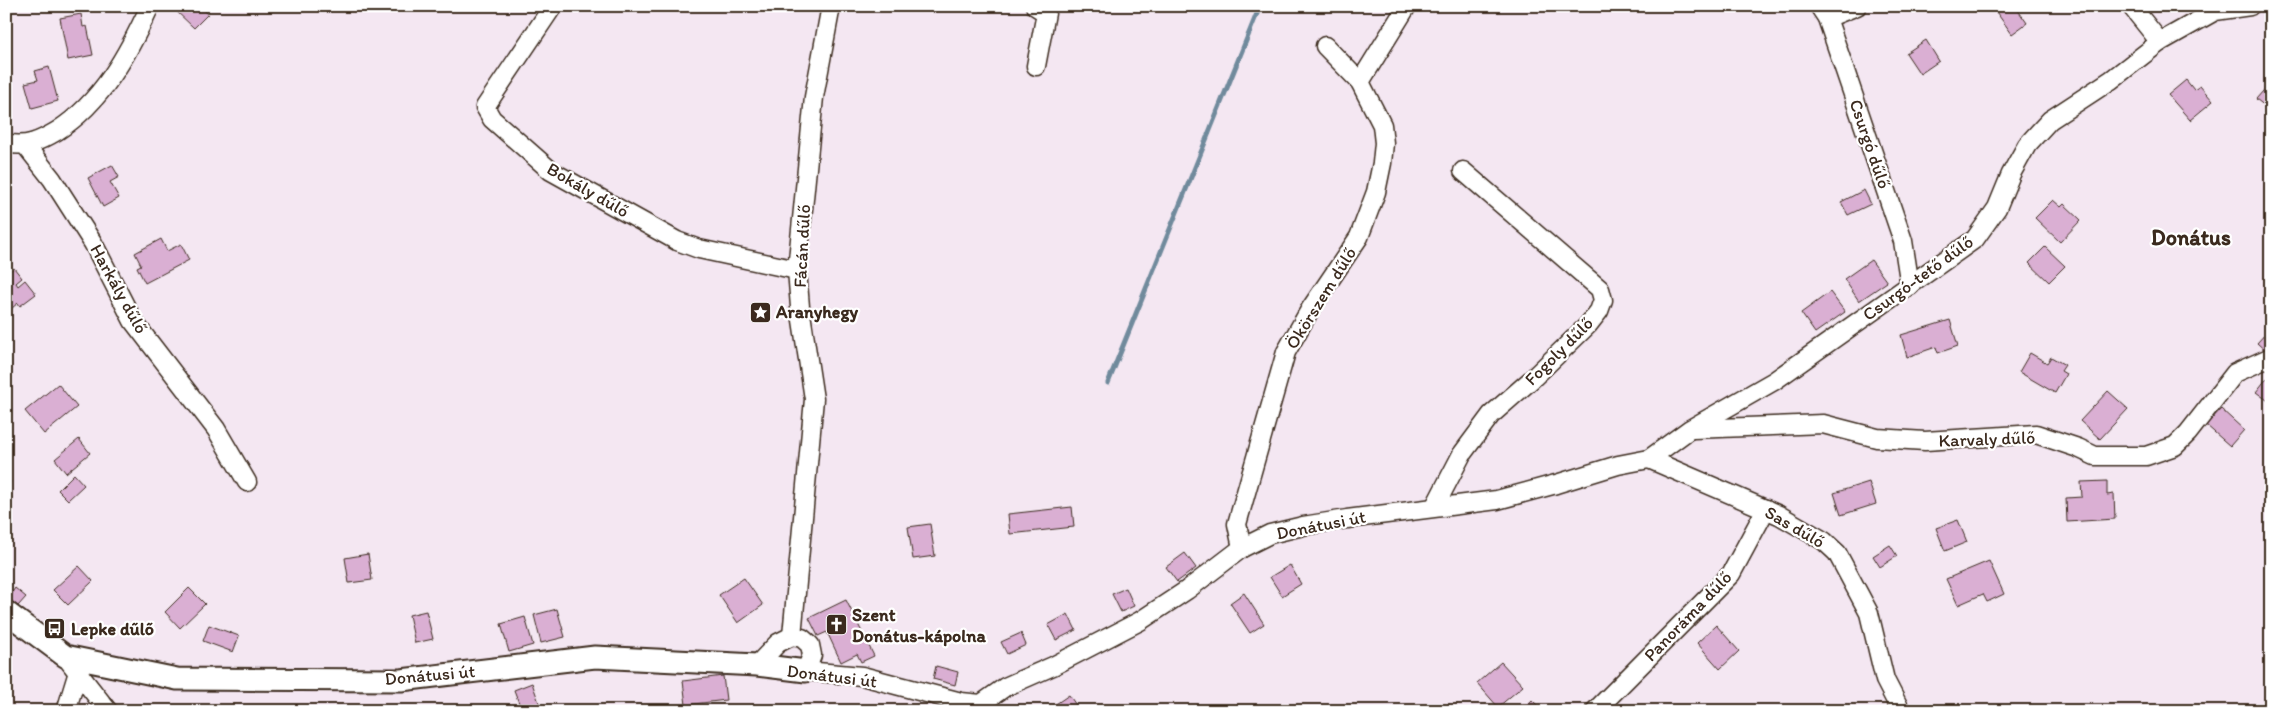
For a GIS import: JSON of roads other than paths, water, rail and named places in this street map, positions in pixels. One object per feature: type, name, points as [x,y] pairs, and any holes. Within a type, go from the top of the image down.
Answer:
[{"type":"street","points":[[6,143],[26,146],[45,138],[75,119],[97,96],[136,36],[150,6]]},
{"type":"street","name":"Bokály dűlő","points":[[553,6],[484,107],[492,119],[551,171],[676,241],[698,249],[797,270]]},
{"type":"street","name":"Fácán dűlő","points":[[792,636],[814,399],[800,307],[797,270],[814,97],[831,6]]},
{"type":"street","points":[[1034,6],[1046,13],[1036,66]]},
{"type":"street","points":[[1360,82],[1407,6]]},
{"type":"street","points":[[1823,12],[1857,6]]},
{"type":"street","points":[[2130,6],[2160,42]]},
{"type":"street","name":"Csurgó-tető dűlő","points":[[1649,459],[1690,429],[1774,381],[1974,239],[1997,208],[2011,174],[2027,145],[2050,120],[2111,80],[2160,42],[2215,11],[2250,6]]},
{"type":"street","name":"Csurgó dűlő","points":[[1823,12],[1903,241],[1910,286]]},
{"type":"street","name":"Ökörszem dűlő","points":[[1242,548],[1237,524],[1286,352],[1311,308],[1359,237],[1376,192],[1384,143],[1382,125],[1360,82],[1325,46]]},
{"type":"street","name":"Harkály dűlő","points":[[26,146],[52,179],[94,242],[133,321],[216,429],[247,482]]},
{"type":"street","name":"Fogoly dűlő","points":[[1436,506],[1462,454],[1491,415],[1531,380],[1588,325],[1600,311],[1603,300],[1600,289],[1463,172]]},
{"type":"street","name":"Karvaly dűlő","points":[[1690,429],[1823,424],[1877,438],[1925,441],[2036,434],[2078,448],[2095,456],[2146,456],[2175,446],[2188,433],[2234,373],[2271,357]]},
{"type":"street","name":"Donátusi út","points":[[6,612],[71,664],[177,679],[401,680],[595,657],[757,665],[862,676],[959,706],[987,707],[1005,687],[1053,666],[1140,621],[1187,590],[1242,548],[1270,534],[1303,526],[1436,506],[1497,500],[1618,465],[1649,459]]},
{"type":"street","name":"Sas dűlő","points":[[1649,459],[1766,509],[1824,541],[1837,552],[1869,613],[1885,680],[1901,711]]},
{"type":"street","name":"Panoráma dűlő","points":[[1595,711],[1731,574],[1766,509]]},
{"type":"street","points":[[757,665],[778,643],[792,636],[802,638],[810,645],[812,656],[806,671]]},
{"type":"street","points":[[66,711],[71,664]]},
{"type":"street","points":[[71,664],[108,711]]},
{"type":"waterway","points":[[1108,383],[1260,6]]},
{"type":"place","name":"Aranyhegy","points":[[760,312]]},
{"type":"place","name":"Szent Donátus-kápolna","points":[[836,625]]},
{"type":"place","name":"Lepke dűlő","points":[[55,629]]},
{"type":"district","name":"Donátus","points":[[2191,237]]}]
